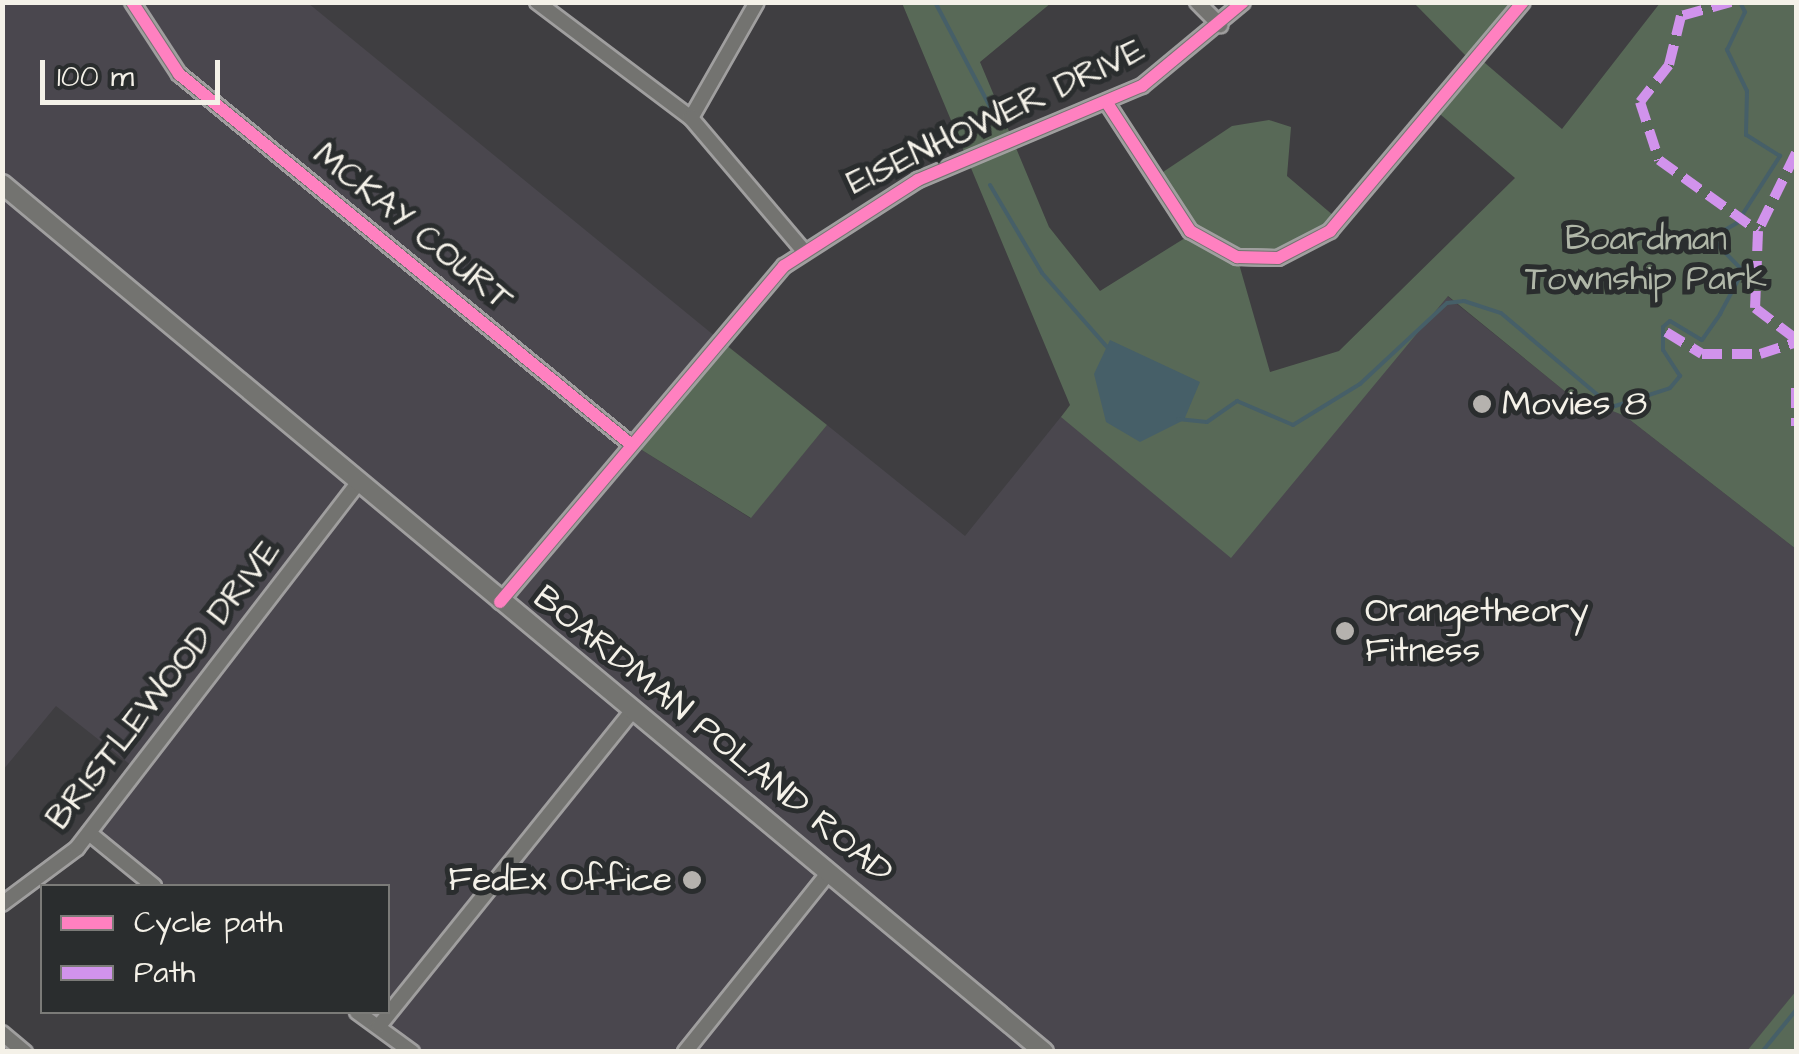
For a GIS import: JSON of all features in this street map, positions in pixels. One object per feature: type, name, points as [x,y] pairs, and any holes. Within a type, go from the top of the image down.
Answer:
[{"type":"main road","name":"BOARDMAN POLAND ROAD","points":[[2,184],[26,212],[1042,1048]]},
{"type":"main road","name":"BOARDMAN POLAND ROAD","points":[[2,200],[26,212]]},
{"type":"street","name":"MCKAY COURT","points":[[132,2],[179,74],[628,442]]},
{"type":"street","points":[[537,2],[690,118],[803,250]]},
{"type":"street","points":[[690,118],[757,2]]},
{"type":"street","points":[[1197,2],[1220,26]]},
{"type":"street","name":"EISENHOWER DRIVE","points":[[500,602],[734,314],[803,250],[918,180],[1107,103],[1171,68],[1243,2]]},
{"type":"street","points":[[1107,103],[1190,231],[1237,257],[1278,258],[1330,232],[1523,2]]},
{"type":"street","name":"BRISTLEWOOD DRIVE","points":[[2,904],[56,870],[89,833],[357,484]]},
{"type":"street","points":[[390,1012],[632,710]]},
{"type":"street","points":[[89,833],[152,884]]},
{"type":"street","points":[[685,1052],[829,872]]},
{"type":"street","points":[[360,1014],[412,1052]]},
{"type":"street","points":[[379,1026],[389,1014]]},
{"type":"street","points":[[2,1034],[25,1052]]},
{"type":"shaded area","points":[[3,3],[308,3],[716,337],[629,442],[750,518],[827,425],[965,536],[1064,413],[1215,536],[1447,296],[1567,393],[1625,416],[1796,549],[1796,991],[1747,1052],[412,1051],[360,1014],[390,1014],[390,884],[152,884],[89,833],[137,770],[56,706],[3,770]]},
{"type":"green space","name":"Boardman Township Park","points":[[902,3],[1051,3],[980,62],[1049,227],[1100,291],[1193,233],[1237,257],[1270,372],[1339,351],[1515,178],[1434,109],[1478,57],[1562,129],[1660,3],[1796,3],[1796,549],[1625,416],[1567,393],[1448,296],[1231,558],[1061,417],[1070,405]]},
{"type":"green space","points":[[1414,3],[1513,3],[1467,57]]},
{"type":"green space","points":[[1269,120],[1291,127],[1287,176],[1334,216],[1287,251],[1231,249],[1185,217],[1160,174],[1232,126]]},
{"type":"green space","points":[[716,337],[827,425],[751,518],[629,442]]},
{"type":"green space","points":[[1796,991],[1796,1051],[1747,1051]]},
{"type":"water","points":[[1110,340],[1200,382],[1184,420],[1140,442],[1106,422],[1094,374]]},
{"type":"waterway","points":[[935,2],[997,120]]},
{"type":"waterway","points":[[1178,419],[1207,422],[1237,401],[1293,425],[1360,384],[1447,303],[1464,301],[1501,313],[1612,407],[1670,388],[1680,376],[1663,350],[1663,327],[1670,321],[1702,340],[1720,314],[1743,271],[1711,238],[1737,223],[1780,156],[1746,135],[1747,91],[1727,50],[1745,12],[1740,2]]},
{"type":"waterway","points":[[990,185],[1042,273],[1107,347]]},
{"type":"waterway","points":[[1762,1052],[1796,1010]]},
{"type":"marked path","points":[[1731,2],[1681,16],[1669,65],[1640,102],[1659,160],[1758,231]]},
{"type":"marked path","points":[[1796,153],[1758,231],[1755,308],[1796,339]]},
{"type":"marked path","points":[[1666,332],[1702,354],[1760,354],[1796,342]]},
{"type":"marked path","points":[[1796,388],[1796,426]]},
{"type":"cycle path","points":[[132,2],[179,74],[628,442]]},
{"type":"cycle path","points":[[500,602],[784,266],[918,180],[1142,86],[1243,2]]},
{"type":"cycle path","points":[[1107,103],[1190,231],[1237,257],[1278,258],[1330,231],[1523,2]]},
{"type":"place","name":"Movies 8","points":[[1482,404]]},
{"type":"place","name":"Orangetheory Fitness","points":[[1345,631]]},
{"type":"place","name":"FedEx Office","points":[[692,880]]}]
